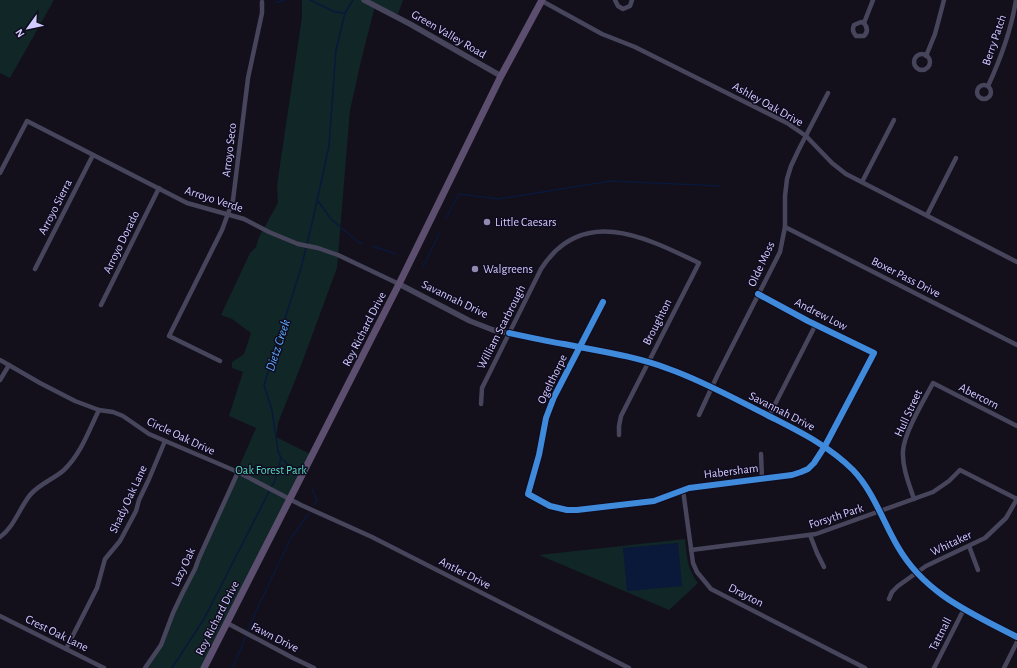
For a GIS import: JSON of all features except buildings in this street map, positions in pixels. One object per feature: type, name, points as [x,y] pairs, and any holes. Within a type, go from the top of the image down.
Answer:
[{"type":"main road","name":"Roy Richard Drive","points":[[204,668],[399,284],[501,76],[542,1]]},
{"type":"street","points":[[615,0],[618,6],[623,9],[630,6],[632,0]]},
{"type":"street","points":[[864,23],[873,0]]},
{"type":"street","points":[[926,56],[935,34],[944,0]]},
{"type":"street","name":"Berry Patch","points":[[988,86],[1000,61],[1008,36],[1016,0]]},
{"type":"street","name":"Green Valley Road","points":[[366,1],[410,24],[501,76]]},
{"type":"street","name":"Ashley Oak Drive","points":[[542,1],[602,34],[635,46],[787,123],[806,136],[832,163],[846,174],[1017,262]]},
{"type":"street","name":"Arroyo Seco","points":[[220,361],[169,336],[229,213],[233,200],[248,78],[262,13],[262,2]]},
{"type":"street","name":"Olde Moss","points":[[699,415],[780,252],[785,227],[787,179],[791,166],[828,93]]},
{"type":"street","points":[[862,182],[894,120]]},
{"type":"street","name":"Arroyo Verde","points":[[0,173],[27,121],[187,202],[229,213],[268,232],[298,244],[318,248],[338,255],[399,284]]},
{"type":"street","name":"Arroyo Sierra","points":[[35,269],[93,155]]},
{"type":"street","points":[[927,215],[956,158]]},
{"type":"street","name":"Arroyo Dorado","points":[[101,305],[159,188]]},
{"type":"street","name":"Boxer Pass Drive","points":[[785,227],[1017,345]]},
{"type":"street","name":"William Scarbrough","points":[[481,404],[482,388],[541,270],[549,258],[570,241],[590,232],[611,231],[632,235],[661,245],[699,263]]},
{"type":"street","name":"Broughton","points":[[619,435],[619,426],[622,416],[699,263]]},
{"type":"street","name":"Savannah Drive","points":[[399,284],[477,324],[493,330],[628,356],[669,368],[712,387],[800,431],[825,446],[854,471],[880,512],[898,549],[916,572],[939,594],[1017,637]]},
{"type":"street","name":"Andrew Low","points":[[758,294],[874,354]]},
{"type":"street","name":"Ogelthorpe","points":[[528,494],[539,455],[546,418],[554,397],[603,302]]},
{"type":"street","points":[[769,416],[816,324]]},
{"type":"street","name":"Habersham","points":[[528,494],[550,506],[567,510],[577,510],[654,501],[683,490],[706,485],[792,475],[801,472],[808,469],[814,463],[825,446],[874,354]]},
{"type":"street","name":"Circle Oak Drive","points":[[0,360],[59,393],[84,405],[123,416],[149,434],[238,472],[290,498]]},
{"type":"street","points":[[0,380],[10,365]]},
{"type":"street","name":"Abercorn","points":[[933,384],[1017,426]]},
{"type":"street","name":"Hull Street","points":[[914,499],[904,466],[903,450],[911,427],[933,384]]},
{"type":"street","points":[[0,537],[8,532],[23,504],[31,494],[63,471],[71,462],[79,451],[99,410]]},
{"type":"street","name":"Shady Oak Lane","points":[[66,649],[97,588],[105,559],[120,541],[136,511],[139,500],[165,441]]},
{"type":"street","points":[[761,454],[762,479]]},
{"type":"street","name":"Forsyth Park","points":[[691,550],[810,535],[924,496],[942,487],[960,470],[1017,499]]},
{"type":"street","name":"Lazy Oak","points":[[145,668],[161,645],[182,592],[195,569],[238,472]]},
{"type":"street","name":"Drayton","points":[[683,490],[693,563],[697,572],[711,589],[865,668]]},
{"type":"street","name":"Antler Drive","points":[[290,498],[442,572],[540,624],[629,668]]},
{"type":"street","name":"Whitaker","points":[[889,599],[892,592],[898,586],[916,572],[937,560],[985,538],[1006,518],[1017,499]]},
{"type":"street","points":[[810,535],[816,553],[824,567]]},
{"type":"street","points":[[969,546],[978,570]]},
{"type":"street","name":"Tattnall","points":[[934,668],[964,609]]},
{"type":"street","name":"Crest Oak Lane","points":[[0,616],[104,668]]},
{"type":"street","name":"Fawn Drive","points":[[227,623],[237,630],[314,668]]},
{"type":"street","points":[[1004,668],[1017,642]]},
{"type":"green space","points":[[0,0],[54,0],[10,78],[0,73]]},
{"type":"green space","name":"Oak Forest Park","points":[[302,0],[403,0],[398,14],[375,6],[350,110],[337,268],[278,423],[276,437],[312,455],[204,668],[145,668],[161,645],[256,428],[229,416],[243,372],[232,368],[232,362],[244,354],[251,333],[232,319],[221,315],[250,253],[256,247],[259,237],[278,203],[277,185],[302,17]]},
{"type":"green space","points":[[685,539],[687,557],[694,578],[698,583],[669,610],[539,555]]},
{"type":"water","points":[[678,543],[682,586],[627,591],[623,548]]},
{"type":"waterway","points":[[275,3],[285,0]]},
{"type":"waterway","points":[[310,0],[335,12],[345,13]]},
{"type":"waterway","name":"Dietz Creek","points":[[172,668],[204,619],[275,480],[281,458],[278,451],[272,410],[264,385],[301,268],[313,219],[329,146],[336,50],[345,13],[353,0]]},
{"type":"waterway","points":[[446,218],[459,194],[498,199],[611,181],[721,186]]},
{"type":"waterway","points":[[318,201],[331,219],[358,242],[362,243]]},
{"type":"waterway","points":[[423,267],[440,232]]},
{"type":"waterway","points":[[372,246],[396,254]]},
{"type":"waterway","points":[[282,459],[292,468]]},
{"type":"waterway","points":[[312,489],[317,501],[314,505]]},
{"type":"waterway","points":[[233,668],[256,611],[291,538],[309,513]]},
{"type":"cycle path","points":[[603,302],[554,397],[546,418],[539,455],[528,494],[550,506],[567,510],[654,501],[689,488],[792,475],[808,469],[814,463],[825,446],[874,353],[808,321],[758,294]]},
{"type":"cycle path","points":[[509,333],[617,354],[656,364],[707,385],[812,439],[833,453],[853,470],[873,497],[898,547],[922,578],[950,601],[1017,637]]},
{"type":"place","name":"Little Caesars","points":[[487,222]]},
{"type":"place","name":"Walgreens","points":[[475,269]]}]
